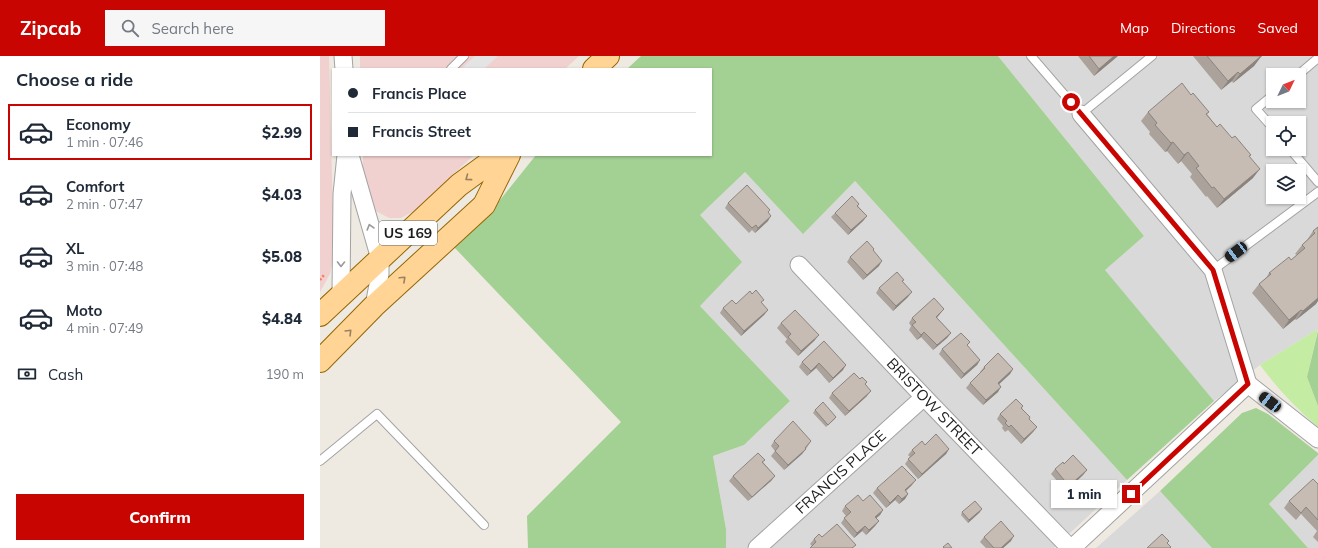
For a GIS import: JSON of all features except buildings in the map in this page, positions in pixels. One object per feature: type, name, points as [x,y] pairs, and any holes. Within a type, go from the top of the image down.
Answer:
[{"type":"main road","name":"US 169","points":[[327,306],[459,185],[499,156]]},
{"type":"main road","name":"US 169","points":[[320,361],[374,306],[484,205],[508,156]]},
{"type":"street","points":[[343,56],[344,68]]},
{"type":"street","points":[[1081,114],[1213,270],[1248,384],[1318,439]]},
{"type":"street","points":[[327,306],[346,156]]},
{"type":"street","points":[[350,156],[380,259],[380,274],[374,306]]},
{"type":"street","name":"BRISTOW STREET","points":[[799,265],[924,397],[1071,548]]},
{"type":"street","points":[[1071,548],[1248,384]]},
{"type":"street","name":"FRANCIS PLACE","points":[[757,548],[924,397]]},
{"type":"lane","points":[[452,68],[464,56]]},
{"type":"lane","points":[[1031,56],[1081,114],[1152,56]]},
{"type":"lane","points":[[1306,68],[1318,58]]},
{"type":"lane","points":[[1266,101],[1256,109],[1266,120]]},
{"type":"lane","points":[[1296,156],[1318,182]]},
{"type":"lane","points":[[1213,270],[1318,192]]},
{"type":"lane","points":[[320,461],[377,414],[484,525]]},
{"type":"shaded area","points":[[320,56],[329,56],[334,255],[330,274],[320,292]]},
{"type":"shaded area","points":[[360,56],[579,56],[566,68],[360,68]]},
{"type":"shaded area","points":[[475,56],[498,56],[485,68],[462,68]]},
{"type":"shaded area","points":[[998,56],[1318,56],[1318,329],[1260,365],[1214,401],[1104,270],[1144,236]]},
{"type":"shaded area","points":[[363,156],[473,156],[414,211],[401,218],[389,218],[376,211],[369,201],[363,181]]},
{"type":"shaded area","points":[[745,172],[803,233],[855,181],[1127,480],[1054,548],[726,548],[726,529],[713,456],[744,445],[790,401],[700,306],[699,215]]},
{"type":"shaded area","points":[[1318,455],[1318,548],[1308,548],[1269,504]]},
{"type":"shaded area","points":[[1160,491],[1212,548],[1096,548]]},
{"type":"green space","points":[[641,56],[998,56],[1144,236],[1105,270],[1214,401],[1127,480],[855,181],[803,234],[745,172],[700,215],[742,262],[700,306],[790,401],[744,445],[713,456],[726,529],[726,548],[528,548],[527,516],[621,422],[454,247],[496,205],[535,156],[712,156],[712,68],[628,68]]},
{"type":"green space","points":[[1318,329],[1307,377],[1318,406],[1318,427],[1287,398],[1260,365]]},
{"type":"green space","points":[[1318,331],[1318,406],[1307,377]]},
{"type":"green space","points":[[1256,408],[1268,414],[1318,453],[1318,455],[1269,504],[1308,548],[1212,548],[1160,491],[1242,413]]},
{"type":"route","points":[[1071,102],[1213,270],[1248,384],[1131,494]]}]
